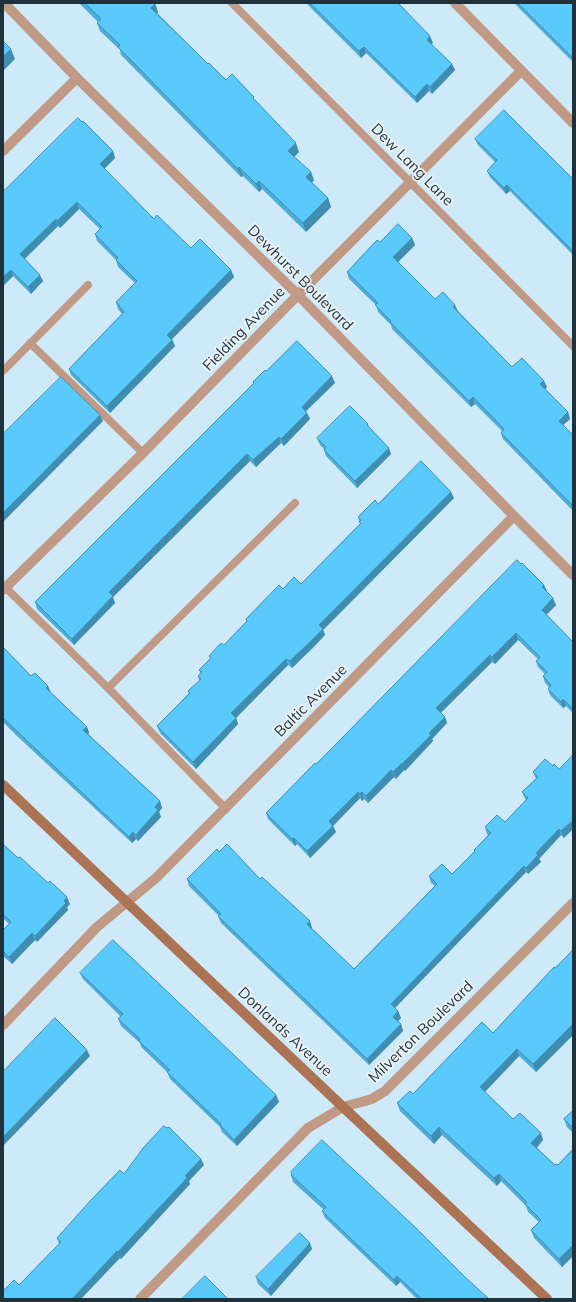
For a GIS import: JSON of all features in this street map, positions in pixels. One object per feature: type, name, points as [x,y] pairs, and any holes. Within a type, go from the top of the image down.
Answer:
[{"type":"street","name":"Dewhurst Boulevard","points":[[4,3],[77,78],[298,295],[514,516],[573,574]]},
{"type":"street","points":[[455,3],[573,123]]},
{"type":"street","name":"Fielding Avenue","points":[[4,588],[143,453],[521,71]]},
{"type":"street","points":[[3,151],[77,78]]},
{"type":"street","name":"Baltic Avenue","points":[[3,1025],[97,927],[156,878],[226,809],[514,516]]},
{"type":"street","name":"Donlands Avenue","points":[[3,785],[547,1299]]},
{"type":"street","name":"Milverton Boulevard","points":[[140,1299],[308,1128],[343,1107],[372,1099],[385,1091],[573,903]]},
{"type":"lane","name":"Dew Lang Lane","points":[[232,3],[573,346]]},
{"type":"lane","points":[[3,371],[88,285]]},
{"type":"lane","points":[[30,343],[143,453]]},
{"type":"lane","points":[[108,688],[295,503]]},
{"type":"lane","points":[[4,588],[108,688],[226,809]]},
{"type":"building","points":[[85,3],[155,3],[151,8],[226,80],[232,74],[296,143],[288,151],[311,172],[306,177],[328,198],[303,223],[259,181],[256,184],[239,167],[238,169],[118,47],[120,45],[97,23],[101,19]]},
{"type":"building","points":[[310,3],[398,3],[430,36],[427,40],[452,64],[430,87],[427,84],[415,97],[364,47],[359,51]]},
{"type":"building","points":[[518,3],[573,3],[573,58]]},
{"type":"building","points":[[3,41],[11,49],[3,57]]},
{"type":"building","points":[[504,110],[573,179],[573,251],[507,185],[504,188],[487,171],[497,160],[475,139]]},
{"type":"building","points":[[78,118],[82,122],[83,121],[113,151],[100,164],[154,219],[157,215],[191,248],[200,239],[231,270],[167,335],[172,340],[107,406],[69,369],[124,312],[116,302],[137,281],[116,260],[118,258],[95,234],[102,227],[77,202],[57,221],[56,219],[20,254],[40,275],[28,287],[11,270],[3,277],[3,192]]},
{"type":"building","points":[[398,224],[412,238],[393,257],[435,299],[443,292],[455,305],[453,307],[512,367],[522,358],[544,381],[540,384],[568,412],[559,421],[573,435],[573,506],[501,433],[504,429],[473,397],[469,401],[390,322],[391,321],[375,305],[378,303],[347,272],[377,240],[380,242]]},
{"type":"building","points":[[297,341],[332,376],[302,407],[307,413],[281,439],[279,437],[253,460],[247,454],[109,592],[113,596],[72,639],[35,602],[254,383],[253,382],[265,370],[266,371]]},
{"type":"building","points":[[61,377],[100,415],[3,513],[3,434]]},
{"type":"building","points":[[350,406],[389,448],[355,481],[324,450],[326,447],[317,438]]},
{"type":"building","points":[[421,461],[451,492],[319,625],[323,629],[290,661],[286,659],[231,713],[236,718],[193,762],[157,726],[190,693],[188,691],[201,679],[198,676],[202,672],[199,670],[211,658],[209,656],[221,643],[224,645],[247,621],[246,619],[279,585],[283,589],[294,577],[301,584],[361,523],[359,522],[361,520],[358,517],[375,500],[378,504]]},
{"type":"building","points":[[517,560],[544,585],[542,587],[553,598],[542,610],[573,642],[573,709],[563,699],[561,702],[548,689],[551,685],[543,676],[547,672],[536,661],[540,657],[516,633],[492,657],[490,655],[436,708],[445,717],[429,733],[431,735],[393,772],[391,770],[366,796],[362,792],[360,794],[358,792],[329,821],[333,826],[307,851],[294,838],[292,839],[266,813]]},
{"type":"building","points":[[3,647],[31,676],[35,673],[48,686],[46,688],[87,727],[83,730],[160,801],[155,807],[158,810],[136,835],[133,832],[129,837],[3,718]]},
{"type":"building","points":[[573,755],[573,820],[561,831],[559,829],[536,853],[538,855],[526,868],[524,866],[391,1004],[398,1011],[393,1017],[401,1024],[367,1059],[218,916],[221,914],[187,879],[217,849],[219,852],[227,844],[260,879],[262,877],[310,921],[307,924],[354,969],[437,884],[429,876],[442,864],[452,874],[491,833],[485,827],[497,815],[505,822],[528,798],[522,792],[538,777],[533,772],[545,759],[559,769]]},
{"type":"building","points":[[3,844],[18,858],[20,857],[48,883],[50,881],[67,897],[64,901],[66,903],[35,936],[32,933],[9,957],[3,951],[3,930],[11,922],[3,914]]},
{"type":"building","points":[[113,940],[276,1095],[234,1140],[220,1125],[221,1124],[167,1072],[170,1070],[118,1019],[123,1014],[80,973]]},
{"type":"building","points":[[573,950],[573,1026],[572,1025],[533,1064],[517,1049],[480,1087],[513,1119],[520,1113],[541,1133],[531,1143],[555,1165],[558,1165],[573,1149],[573,1245],[559,1259],[531,1230],[541,1220],[525,1204],[527,1202],[499,1174],[494,1178],[439,1127],[431,1136],[397,1103],[410,1091],[413,1094],[482,1022],[493,1033],[554,967],[555,968]]},
{"type":"building","points":[[55,1018],[87,1050],[3,1137],[3,1072]]},
{"type":"building","points":[[573,1111],[573,1128],[564,1119]]},
{"type":"building","points":[[164,1126],[167,1128],[169,1127],[201,1159],[185,1176],[187,1178],[72,1299],[3,1299],[3,1291],[14,1280],[19,1285],[61,1242],[57,1238],[120,1170],[124,1174],[144,1147]]},
{"type":"building","points":[[322,1140],[489,1299],[422,1299],[397,1276],[394,1280],[322,1211],[326,1207],[291,1175],[291,1172]]},
{"type":"building","points":[[300,1233],[310,1243],[268,1289],[256,1277]]},
{"type":"building","points":[[205,1276],[228,1299],[182,1299]]}]
